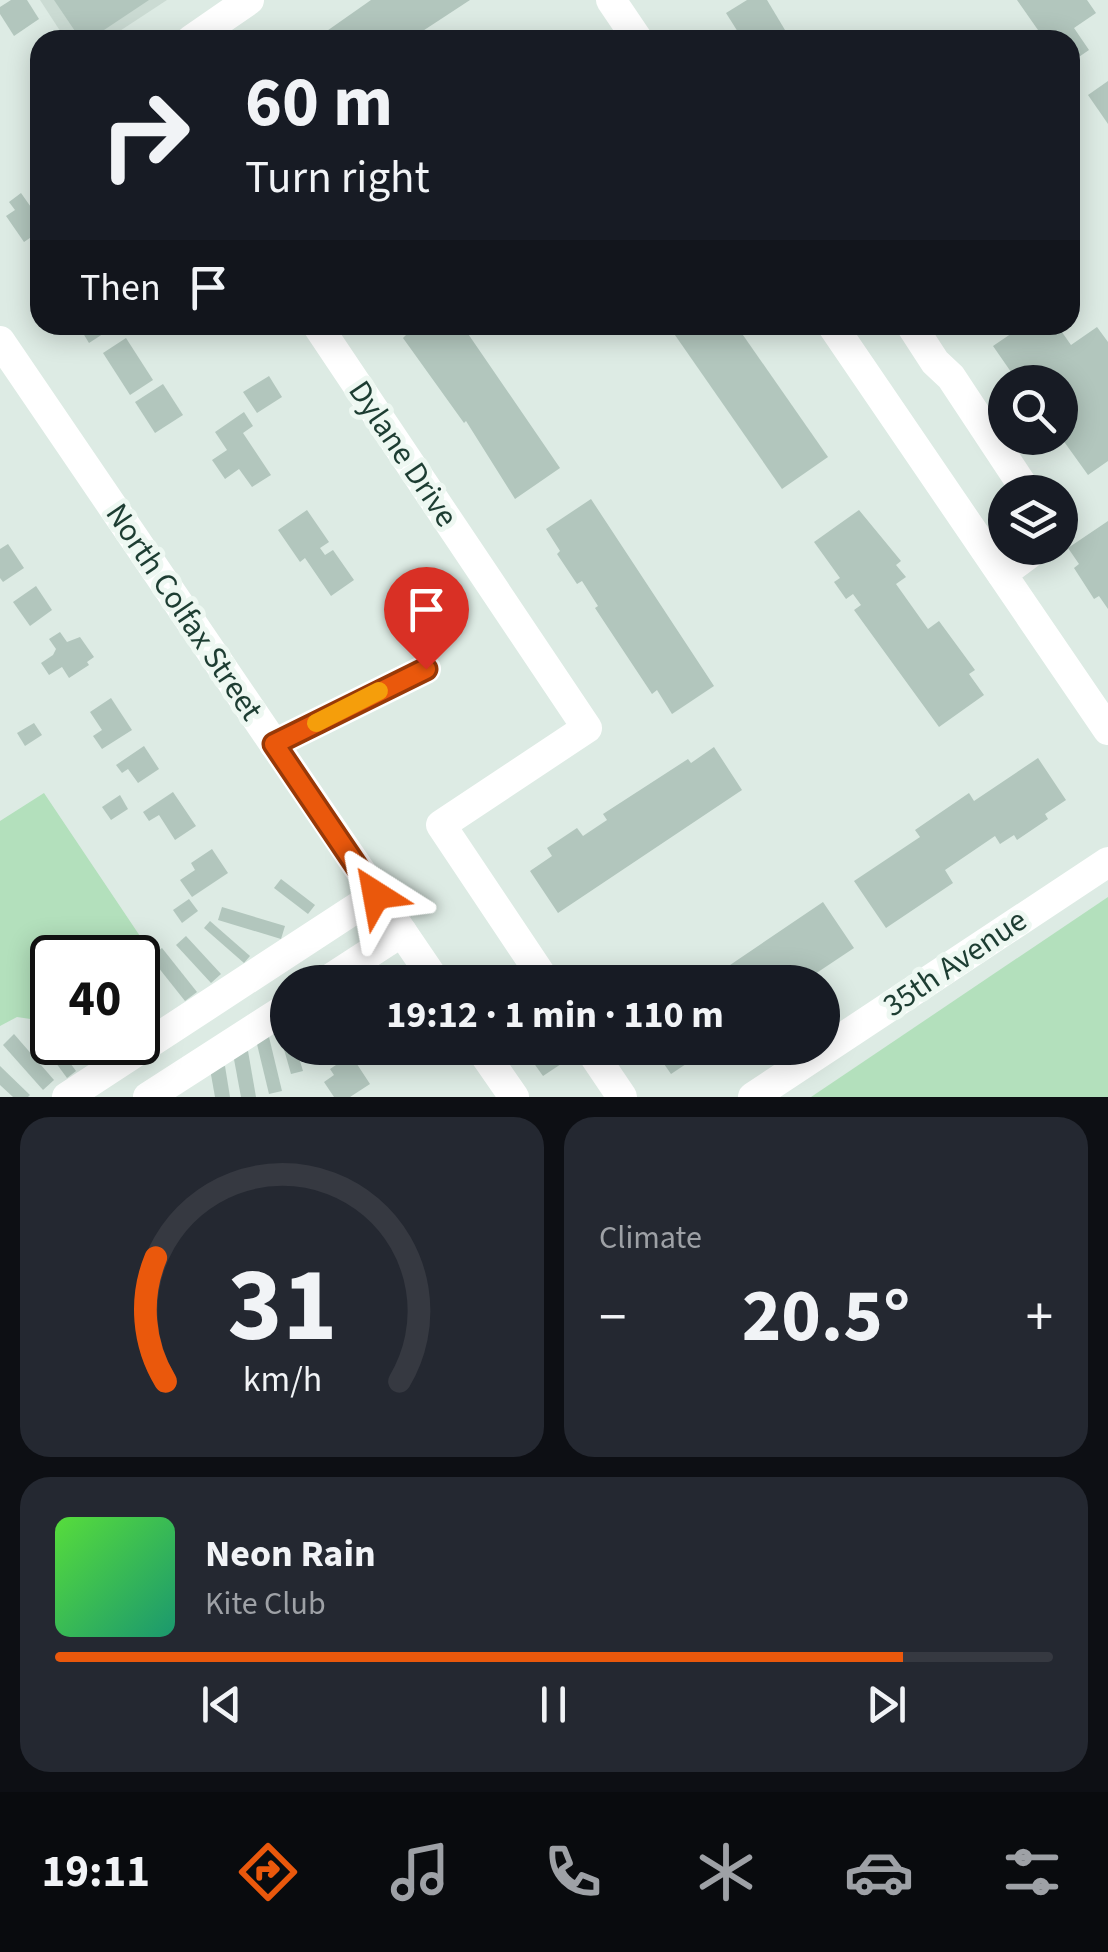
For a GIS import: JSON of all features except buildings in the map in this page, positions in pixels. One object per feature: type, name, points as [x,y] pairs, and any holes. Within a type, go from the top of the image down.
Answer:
[{"type":"street","points":[[206,30],[250,0]]},
{"type":"street","points":[[611,0],[631,30]]},
{"type":"street","name":"Dylane Drive","points":[[323,335],[587,728],[441,825],[535,965]]},
{"type":"street","points":[[839,335],[1108,730]]},
{"type":"street","points":[[917,335],[951,377],[1016,475]]},
{"type":"street","name":"North Colfax Street","points":[[0,341],[424,965]]},
{"type":"street","points":[[1002,574],[1014,565]]},
{"type":"street","points":[[274,744],[426,669]]},
{"type":"street","name":"35th Avenue","points":[[753,1097],[1108,862]]},
{"type":"street","points":[[66,1097],[376,895]]},
{"type":"street","points":[[351,965],[402,932]]},
{"type":"street","points":[[148,1097],[270,1018]]},
{"type":"street","points":[[492,1065],[514,1097]]},
{"type":"street","points":[[600,1065],[622,1097]]},
{"type":"shaded area","points":[[40,0],[167,0],[121,30],[60,30]]},
{"type":"green space","points":[[44,793],[139,935],[30,935],[30,1019],[17,1017],[0,1026],[0,821]]},
{"type":"green space","points":[[1108,897],[1108,1097],[811,1097]]},
{"type":"slow traffic","points":[[316,723],[379,691]]},
{"type":"route","points":[[376,895],[274,744],[426,669]]}]
